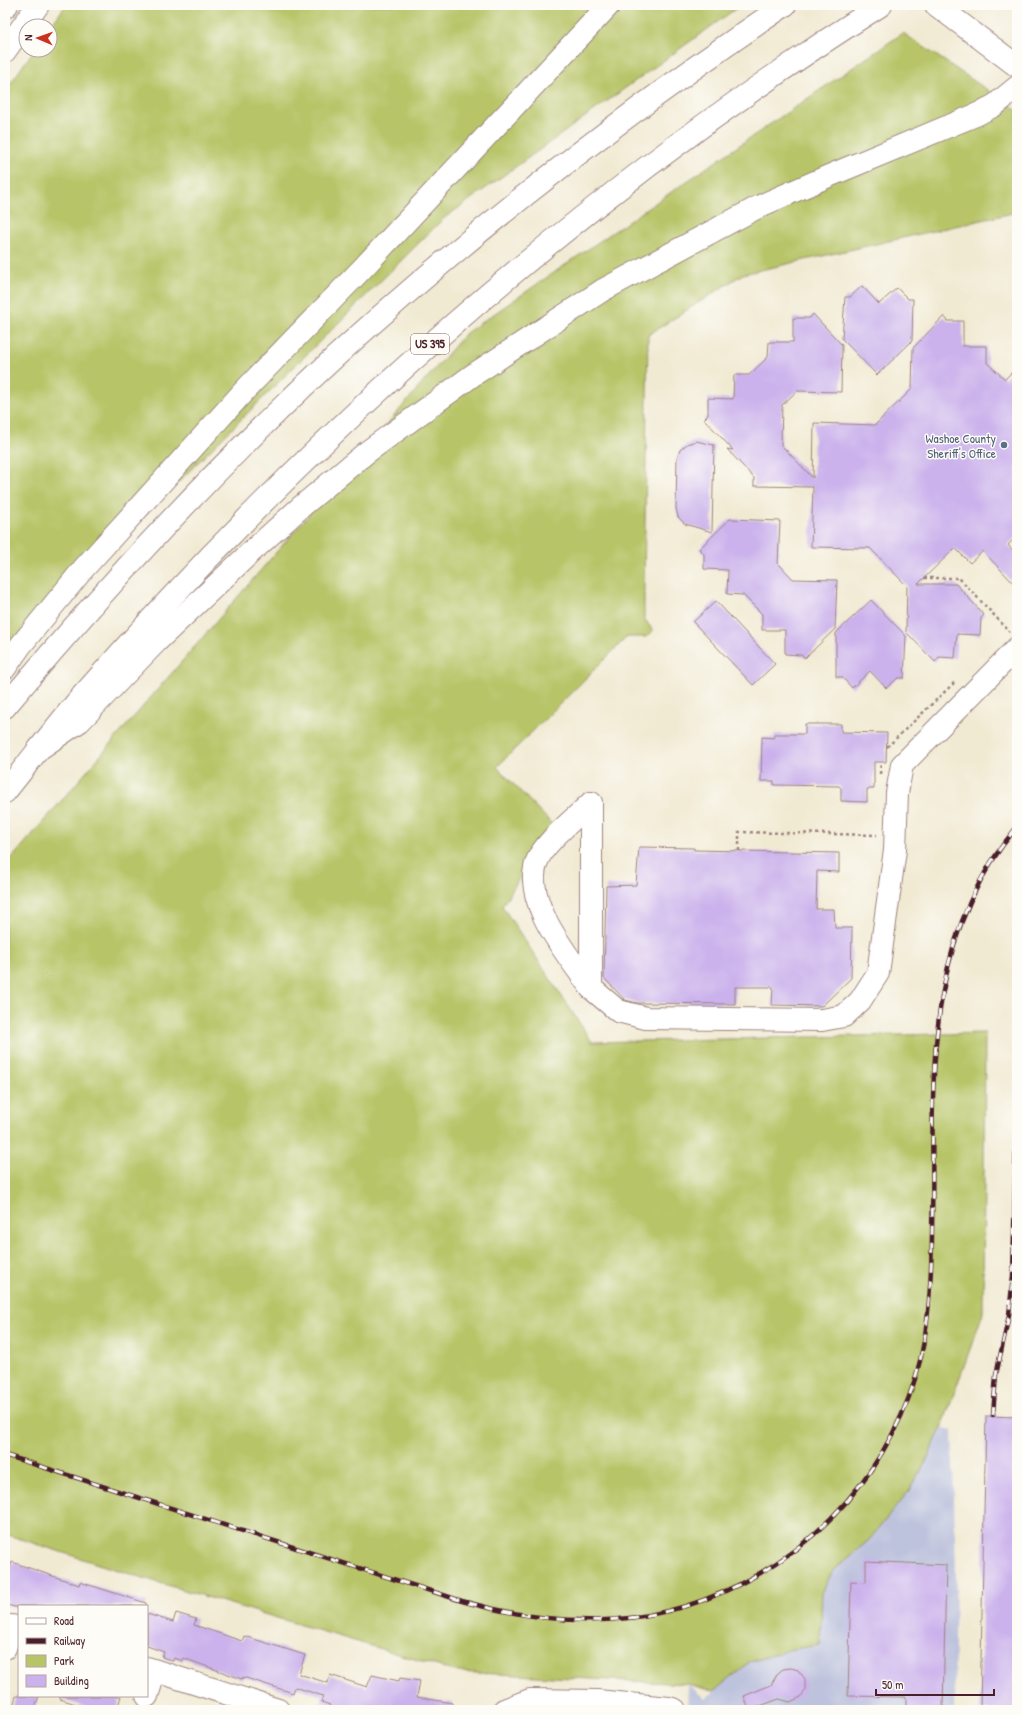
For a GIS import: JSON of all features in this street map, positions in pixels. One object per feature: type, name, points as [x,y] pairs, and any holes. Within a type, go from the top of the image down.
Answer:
[{"type":"main road","points":[[8,42],[38,5]]},
{"type":"main road","points":[[5,668],[21,644],[84,568],[245,390],[360,271],[609,5]]},
{"type":"main road","points":[[5,707],[112,583],[217,472],[336,357],[452,255],[563,165],[720,49],[785,5]]},
{"type":"main road","name":"US 395","points":[[5,792],[81,697],[199,567],[341,425],[415,356],[537,252],[636,175],[786,67],[881,5]]},
{"type":"main road","points":[[940,8],[1017,66]]},
{"type":"main road","points":[[39,749],[80,721],[156,642],[302,506],[367,452],[498,358],[603,290],[760,206],[831,174],[978,114],[995,105],[1017,87]]},
{"type":"main road","points":[[591,988],[591,803],[539,856],[534,875],[535,895],[552,932],[591,988],[618,1011],[646,1018],[822,1020],[844,1016],[860,1002],[878,973],[895,850],[897,793],[902,765],[1010,642]]},
{"type":"main road","points":[[5,1648],[12,1626]]},
{"type":"main road","points":[[148,1690],[151,1670],[278,1710]]},
{"type":"main road","points":[[142,1710],[147,1697]]},
{"type":"main road","points":[[507,1709],[530,1700],[565,1705],[597,1701],[669,1708],[675,1710]]},
{"type":"path","points":[[442,5],[447,9]]},
{"type":"path","points":[[924,578],[958,578],[1009,631],[1010,642]]},
{"type":"path","points":[[887,747],[959,678]]},
{"type":"path","points":[[880,762],[880,776]]},
{"type":"path","points":[[739,851],[739,832],[878,834],[878,827]]},
{"type":"shaded area","points":[[942,1427],[952,1431],[956,1569],[954,1710],[687,1710],[688,1684],[705,1699],[750,1662],[792,1649],[820,1645],[822,1593],[832,1572],[870,1539],[908,1492],[924,1465]]},
{"type":"green space","points":[[66,5],[741,5],[443,219],[5,654],[5,91],[28,58],[58,58],[58,18],[57,18]]},
{"type":"green space","points":[[903,33],[1017,110],[1017,212],[743,274],[648,335],[644,618],[653,631],[646,637],[627,637],[497,767],[553,825],[502,906],[592,1042],[985,1033],[983,1313],[942,1427],[924,1465],[908,1492],[870,1539],[832,1572],[822,1593],[820,1645],[792,1649],[750,1662],[714,1691],[688,1684],[458,1672],[120,1571],[5,1534],[5,866],[466,333]]},
{"type":"building","points":[[862,286],[879,304],[897,288],[908,299],[913,299],[912,341],[877,375],[842,339],[845,297],[850,297]]},
{"type":"building","points":[[813,314],[842,345],[841,392],[797,391],[782,405],[781,445],[813,478],[814,423],[875,425],[912,389],[913,348],[944,316],[948,321],[963,321],[963,346],[987,346],[987,363],[1005,379],[1017,367],[1017,536],[1008,545],[1017,555],[1017,587],[983,551],[970,563],[955,548],[918,584],[956,584],[984,615],[981,618],[980,635],[957,634],[955,658],[939,657],[935,662],[906,632],[907,586],[870,548],[811,547],[813,487],[754,486],[754,478],[727,449],[733,450],[704,419],[708,415],[708,398],[733,399],[734,375],[749,375],[768,357],[769,342],[793,342],[793,318],[810,318]]},
{"type":"building","points":[[696,441],[714,445],[712,532],[685,524],[678,517],[676,508],[677,458],[680,450],[687,444]]},
{"type":"building","points":[[730,519],[780,521],[778,563],[793,579],[837,580],[835,629],[805,658],[801,655],[785,654],[785,630],[762,630],[762,614],[743,595],[727,594],[728,570],[704,569],[704,554],[699,549]]},
{"type":"building","points":[[871,600],[906,636],[904,678],[898,678],[886,688],[870,671],[852,688],[842,677],[836,677],[836,633]]},
{"type":"building","points":[[716,601],[775,664],[753,685],[693,622]]},
{"type":"building","points":[[805,724],[841,724],[841,732],[887,733],[886,762],[874,762],[874,789],[867,789],[867,802],[841,801],[841,788],[839,786],[774,785],[774,781],[761,781],[762,737],[774,738],[774,734],[805,734]]},
{"type":"building","points":[[639,847],[694,848],[694,850],[839,853],[839,872],[817,871],[816,909],[834,909],[835,928],[852,928],[851,978],[822,1006],[772,1005],[773,987],[735,987],[735,1004],[637,1003],[625,1000],[604,978],[606,886],[636,885]]},
{"type":"building","points":[[986,1416],[1017,1417],[1017,1710],[980,1710]]},
{"type":"building","points":[[866,1561],[946,1565],[943,1710],[906,1710],[906,1697],[848,1696],[851,1581],[866,1582]]},
{"type":"building","points":[[12,1562],[79,1585],[80,1582],[146,1603],[146,1605],[18,1605],[18,1608],[7,1605],[8,1602],[5,1601],[5,1582]]},
{"type":"building","points":[[176,1613],[196,1619],[194,1625],[242,1641],[244,1636],[305,1655],[299,1674],[328,1683],[330,1675],[367,1687],[372,1675],[399,1681],[400,1678],[420,1681],[417,1697],[452,1703],[452,1710],[340,1710],[329,1707],[330,1705],[321,1702],[323,1696],[295,1687],[293,1693],[243,1677],[242,1679],[183,1658],[183,1661],[174,1658],[173,1661],[162,1657],[164,1652],[148,1646],[148,1614],[173,1622]]},
{"type":"building","points":[[791,1668],[798,1670],[805,1679],[805,1691],[801,1697],[790,1702],[779,1699],[749,1710],[744,1696],[771,1685],[777,1674],[783,1669]]},
{"type":"building","points":[[16,1696],[39,1697],[34,1710],[12,1710]]},
{"type":"building","points":[[60,1697],[121,1697],[117,1710],[95,1710],[60,1699]]},
{"type":"railway","points":[[5,1455],[462,1601],[538,1617],[575,1620],[612,1620],[648,1615],[684,1607],[719,1594],[755,1576],[789,1555],[819,1529],[847,1501],[871,1469],[892,1435],[908,1399],[920,1361],[927,1321],[931,1258],[934,1064],[941,1001],[955,940],[980,882],[1017,827]]},
{"type":"railway","points":[[993,1415],[996,1375],[1009,1315],[1013,1276],[1017,1093]]},
{"type":"place","name":"Washoe County Sheriff's Office","points":[[1004,445]]}]
